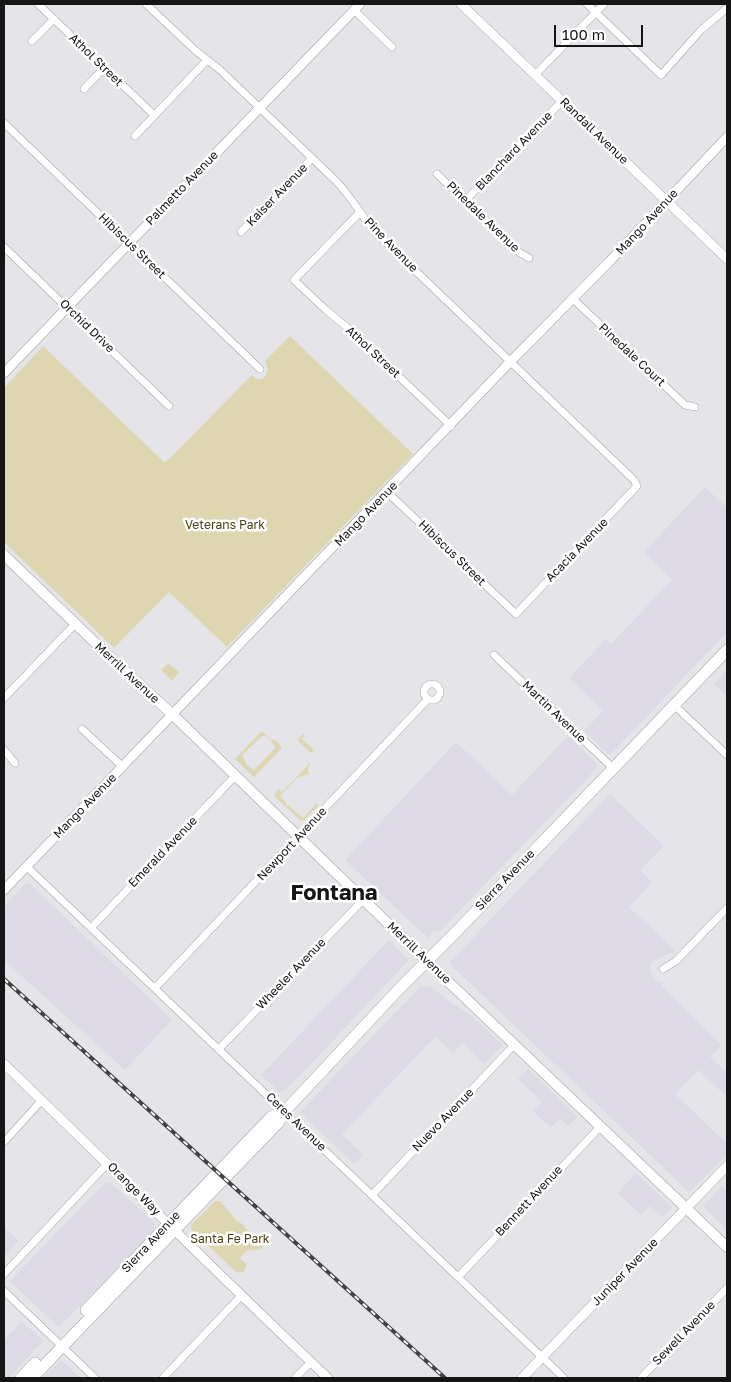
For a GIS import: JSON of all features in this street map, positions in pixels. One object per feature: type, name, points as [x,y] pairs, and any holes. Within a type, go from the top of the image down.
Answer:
[{"type":"main road","name":"Merrill Avenue","points":[[4,555],[727,1247]]},
{"type":"main road","name":"Sierra Avenue","points":[[21,1378],[59,1344],[171,1227],[278,1122],[284,1112],[427,961],[727,650]]},
{"type":"main road","name":"Sierra Avenue","points":[[32,1378],[59,1344]]},
{"type":"street","name":"Athol Street","points":[[38,4],[154,115]]},
{"type":"street","name":"Pine Avenue","points":[[146,4],[260,108],[343,188],[378,235],[634,480],[637,486]]},
{"type":"street","name":"Randall Avenue","points":[[461,4],[727,259]]},
{"type":"street","points":[[587,4],[661,75],[701,30],[727,8]]},
{"type":"street","points":[[535,75],[604,4]]},
{"type":"street","points":[[357,7],[392,47]]},
{"type":"street","name":"Palmetto Avenue","points":[[4,373],[128,242],[357,7]]},
{"type":"street","points":[[32,41],[54,19]]},
{"type":"street","points":[[135,136],[207,60]]},
{"type":"street","points":[[84,89],[104,68]]},
{"type":"street","name":"Blanchard Avenue","points":[[466,200],[562,101]]},
{"type":"street","name":"Hibiscus Street","points":[[4,123],[260,369]]},
{"type":"street","name":"Mango Avenue","points":[[4,890],[451,426],[510,362],[608,264],[727,137]]},
{"type":"street","name":"Kaiser Avenue","points":[[241,232],[312,158]]},
{"type":"street","name":"Pinedale Avenue","points":[[437,174],[520,253],[529,258]]},
{"type":"street","name":"Athol Street","points":[[360,212],[294,280],[349,329],[451,426]]},
{"type":"street","name":"Orchid Drive","points":[[4,247],[169,406]]},
{"type":"street","name":"Pinedale Court","points":[[572,298],[685,404],[694,407]]},
{"type":"street","name":"Acacia Avenue","points":[[516,614],[637,486]]},
{"type":"street","name":"Hibiscus Street","points":[[387,492],[516,614]]},
{"type":"street","points":[[4,698],[75,624]]},
{"type":"street","name":"Martin Avenue","points":[[494,655],[613,768]]},
{"type":"street","name":"Newport Avenue","points":[[155,988],[428,699]]},
{"type":"street","points":[[674,705],[727,755]]},
{"type":"street","points":[[82,729],[123,767]]},
{"type":"street","points":[[4,750],[15,763]]},
{"type":"street","name":"Emerald Avenue","points":[[91,928],[236,776]]},
{"type":"street","name":"Ceres Avenue","points":[[26,866],[564,1378]]},
{"type":"street","name":"Wheeler Avenue","points":[[219,1049],[364,899]]},
{"type":"street","points":[[663,969],[676,961],[727,908]]},
{"type":"street","name":"Nuevo Avenue","points":[[372,1195],[515,1044]]},
{"type":"street","name":"Orange Way","points":[[4,1064],[108,1163],[241,1296],[328,1378]]},
{"type":"street","points":[[4,1142],[42,1100]]},
{"type":"street","name":"Bennett Avenue","points":[[458,1277],[601,1126]]},
{"type":"street","points":[[4,1274],[108,1163]]},
{"type":"street","name":"Juniper Avenue","points":[[522,1378],[727,1166]]},
{"type":"street","name":"Sewell Avenue","points":[[641,1378],[727,1288]]},
{"type":"street","points":[[4,1291],[95,1378]]},
{"type":"street","points":[[163,1378],[241,1296]]},
{"type":"street","points":[[295,1378],[311,1362]]},
{"type":"shaded area","points":[[705,487],[727,508],[727,632],[611,754],[608,754],[584,731],[603,711],[569,678],[606,639],[611,644],[672,580],[644,552]]},
{"type":"shaded area","points":[[727,670],[727,697],[714,684]]},
{"type":"shaded area","points":[[568,736],[597,764],[597,768],[440,931],[434,931],[428,938],[345,860],[456,742],[512,795]]},
{"type":"shaded area","points":[[610,794],[664,846],[640,870],[652,882],[629,907],[676,951],[652,961],[650,968],[653,979],[664,982],[661,986],[722,1045],[710,1057],[727,1073],[727,1097],[699,1070],[675,1094],[727,1144],[727,1155],[689,1192],[451,965],[451,961]]},
{"type":"shaded area","points":[[29,883],[172,1020],[125,1070],[4,960],[4,906],[25,884]]},
{"type":"shaded area","points":[[389,940],[409,960],[311,1064],[284,1091],[280,1092],[261,1075]]},
{"type":"shaded area","points":[[430,986],[468,1013],[503,1045],[484,1064],[463,1043],[453,1053],[435,1037],[342,1134],[363,1155],[354,1164],[300,1112],[420,987]]},
{"type":"shaded area","points":[[528,1069],[578,1117],[568,1126],[560,1119],[550,1128],[533,1111],[542,1102],[518,1079]]},
{"type":"shaded area","points":[[636,1173],[672,1207],[663,1217],[650,1206],[641,1215],[618,1193]]},
{"type":"shaded area","points":[[110,1182],[155,1223],[156,1228],[60,1326],[56,1325],[10,1281],[105,1183]]},
{"type":"shaded area","points":[[722,1186],[727,1191],[727,1230],[703,1206]]},
{"type":"shaded area","points":[[4,1227],[19,1241],[4,1257]]},
{"type":"shaded area","points":[[21,1321],[43,1340],[9,1378],[4,1378],[4,1339]]},
{"type":"shaded area","points":[[61,1360],[78,1376],[80,1378],[43,1378]]},
{"type":"green space","name":"Veterans Park","points":[[290,336],[413,454],[227,647],[169,592],[114,648],[4,542],[4,388],[43,346],[165,463],[252,375],[258,379],[265,377],[268,368],[265,361]]},
{"type":"green space","points":[[168,663],[179,672],[172,681],[161,670]]},
{"type":"green space","points":[[262,731],[272,741],[274,739],[281,746],[281,749],[254,777],[235,759]],"holes":[[[262,736],[266,736],[276,747],[254,770],[247,765],[242,755]]]},
{"type":"green space","points":[[303,734],[305,736],[302,739],[314,750],[311,753],[297,740]]},
{"type":"green space","points":[[311,762],[308,768],[309,774],[297,778],[280,796],[287,804],[285,806],[274,796],[278,789],[282,792]]},
{"type":"green space","points":[[316,804],[318,806],[303,821],[286,807],[288,805],[303,818]]},
{"type":"green space","name":"Santa Fe Park","points":[[215,1201],[220,1201],[237,1221],[251,1234],[258,1235],[264,1243],[262,1249],[246,1251],[240,1258],[247,1265],[243,1272],[236,1272],[191,1229],[191,1225]]},
{"type":"railway","points":[[4,979],[445,1378]]},
{"type":"district","name":"Fontana","points":[[334,893]]}]
